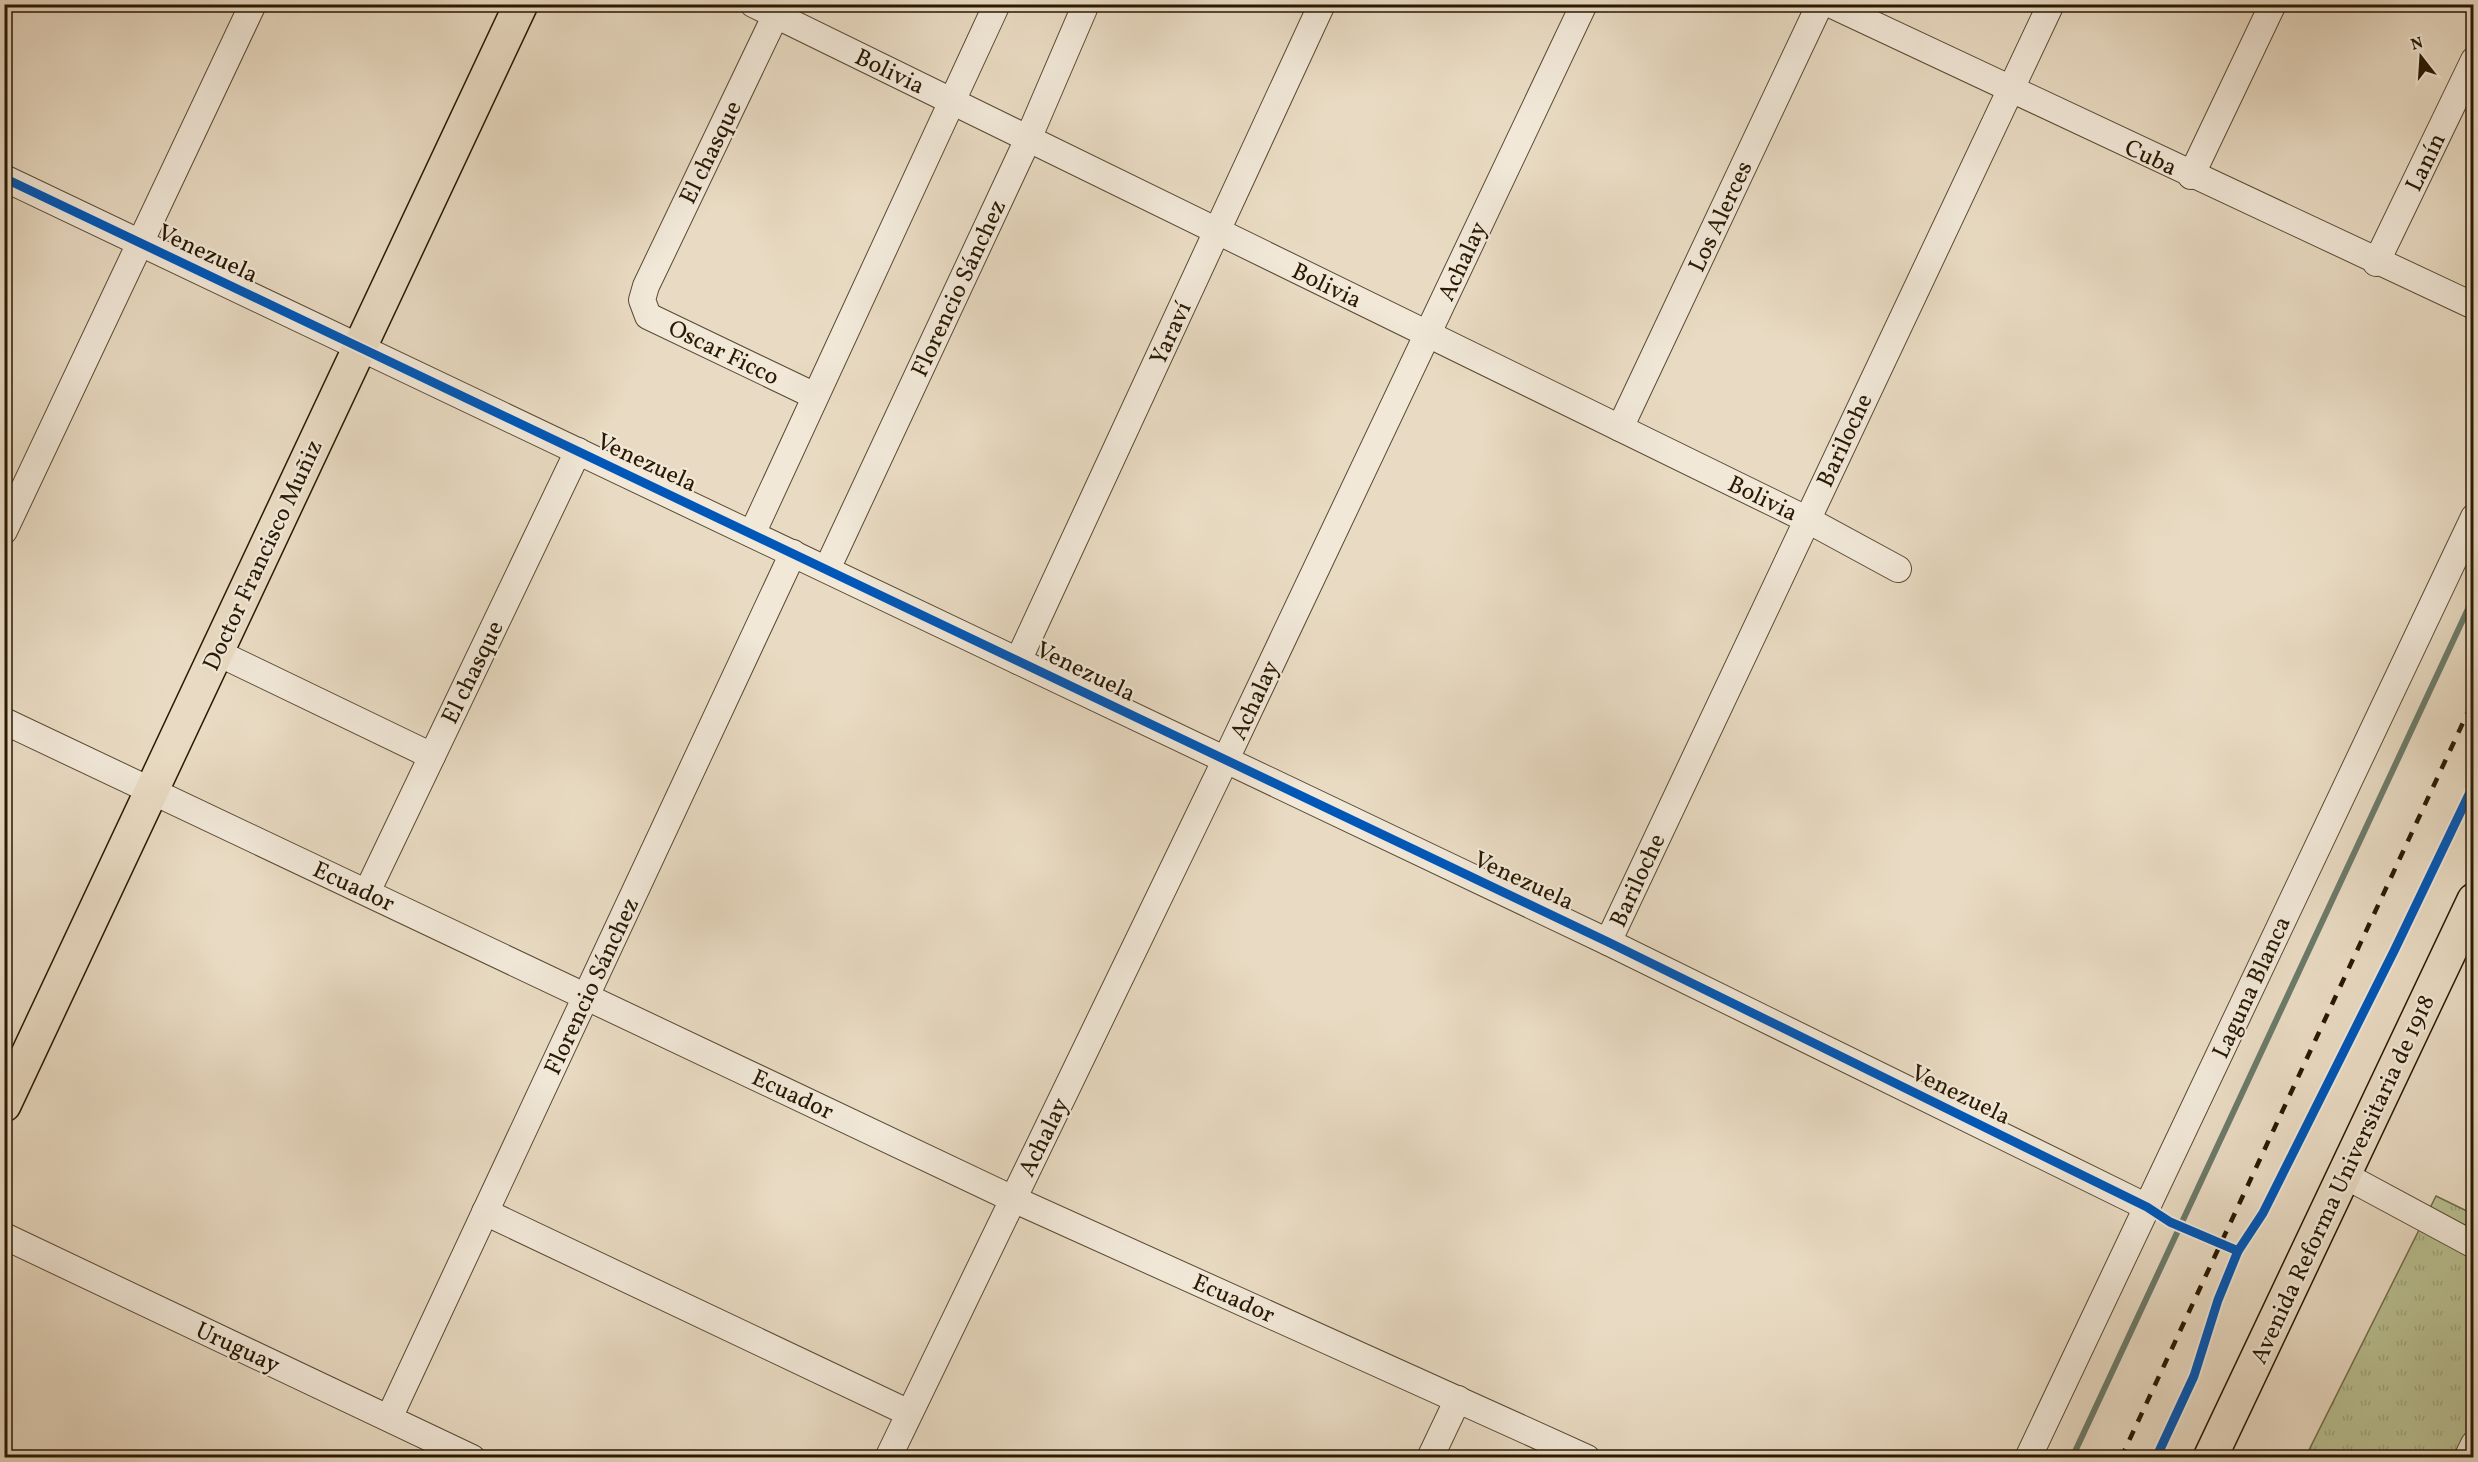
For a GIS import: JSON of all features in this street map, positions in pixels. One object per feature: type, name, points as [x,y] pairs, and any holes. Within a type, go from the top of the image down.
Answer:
[{"type":"main road","name":"Doctor Francisco Muñiz","points":[[4,1105],[521,4]]},
{"type":"main road","name":"Avenida Reforma Universitaria de 1918","points":[[2210,1458],[2474,900]]},
{"type":"street","points":[[4,531],[253,4]]},
{"type":"street","points":[[752,534],[997,4]]},
{"type":"street","name":"Florencio Sánchez","points":[[827,569],[1028,139],[1086,4]]},
{"type":"street","name":"Yaraví","points":[[1018,661],[1322,4]]},
{"type":"street","name":"Achalay","points":[[888,1458],[1226,759],[1584,4]]},
{"type":"street","name":"Los Alerces","points":[[1620,428],[1820,4]]},
{"type":"street","name":"Cuba","points":[[1830,4],[2376,263],[2474,306]]},
{"type":"street","name":"Bariloche","points":[[1608,942],[2051,4]]},
{"type":"street","points":[[2191,176],[2273,4]]},
{"type":"street","name":"Bolivia","points":[[770,8],[1028,139],[1806,519],[1898,569]]},
{"type":"street","name":"El chasque","points":[[642,300],[646,286],[770,8]]},
{"type":"street","name":"Lanín","points":[[2376,263],[2474,60]]},
{"type":"street","name":"Venezuela","points":[[4,178],[1608,942],[2147,1207]]},
{"type":"street","name":"Oscar Ficco","points":[[642,300],[648,316],[815,396]]},
{"type":"street","name":"El chasque","points":[[367,892],[578,451]]},
{"type":"street","name":"Laguna Blanca","points":[[2028,1458],[2474,517]]},
{"type":"street","name":"Florencio Sánchez","points":[[388,1418],[793,553]]},
{"type":"street","points":[[216,652],[432,756]]},
{"type":"street","name":"Ecuador","points":[[4,721],[1013,1199],[1587,1458]]},
{"type":"street","points":[[2344,1175],[2474,1245]]},
{"type":"street","points":[[485,1212],[909,1413]]},
{"type":"street","name":"Uruguay","points":[[4,1236],[472,1458]]},
{"type":"street","points":[[1430,1458],[1458,1399]]},
{"type":"street","points":[[2467,1458],[2474,1444]]},
{"type":"green space","points":[[2436,1196],[2473,1214],[2473,1457],[2305,1458]]},
{"type":"waterway","points":[[2072,1458],[2474,596]]},
{"type":"railway","points":[[2121,1458],[2474,699]]},
{"type":"cycle path","points":[[4,178],[1608,942],[2147,1207],[2170,1222],[2238,1251]]},
{"type":"cycle path","points":[[2156,1458],[2194,1376],[2218,1300],[2238,1251],[2263,1213],[2395,949],[2474,784]]}]
